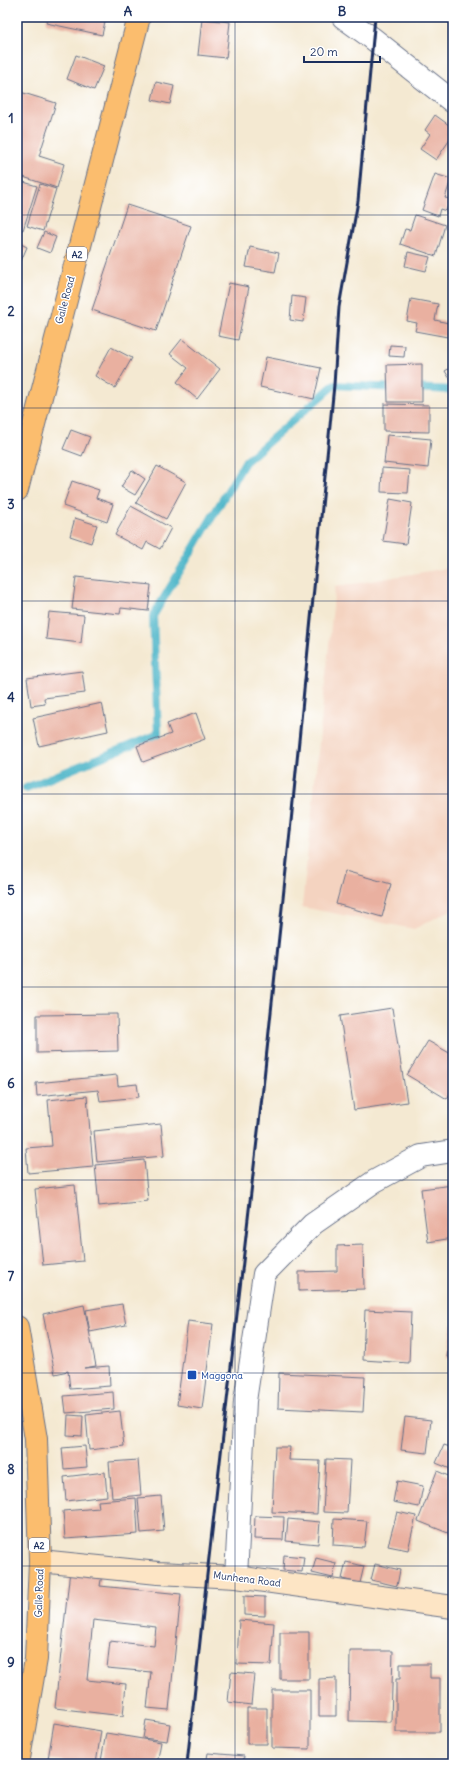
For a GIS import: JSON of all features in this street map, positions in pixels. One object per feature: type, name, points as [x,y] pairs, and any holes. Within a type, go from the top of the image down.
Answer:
[{"type":"highway","name":"Galle Road","points":[[17,490],[139,17]]},
{"type":"highway","name":"Galle Road","points":[[17,1327],[36,1439],[40,1561],[36,1659],[18,1764]]},
{"type":"street","points":[[343,17],[453,102]]},
{"type":"street","points":[[236,1577],[245,1401],[264,1274],[313,1224],[375,1181],[422,1156],[453,1151]]},
{"type":"street","name":"Munhena Road","points":[[40,1561],[158,1573],[236,1577],[453,1607]]},
{"type":"shaded area","points":[[453,567],[453,909],[414,929],[302,907],[335,587]]},
{"type":"building","points":[[47,17],[106,17],[102,35],[46,23]]},
{"type":"building","points":[[202,19],[230,22],[226,58],[198,55]]},
{"type":"building","points":[[76,55],[104,66],[94,90],[67,79]]},
{"type":"building","points":[[156,82],[174,86],[170,104],[152,100]]},
{"type":"building","points":[[17,91],[56,103],[39,156],[64,164],[57,188],[17,175]]},
{"type":"building","points":[[435,115],[453,128],[453,135],[436,160],[420,149],[430,134],[425,130]]},
{"type":"building","points":[[435,174],[451,179],[445,198],[450,199],[446,211],[440,209],[438,216],[422,210]]},
{"type":"building","points":[[17,180],[37,186],[23,230],[17,228]]},
{"type":"building","points":[[40,184],[56,189],[43,231],[27,226]]},
{"type":"building","points":[[127,205],[191,226],[156,331],[92,310]]},
{"type":"building","points":[[415,215],[445,225],[436,256],[400,244],[405,229],[410,230]]},
{"type":"building","points":[[44,232],[56,237],[50,253],[37,248]]},
{"type":"building","points":[[17,242],[27,247],[21,261],[17,259]]},
{"type":"building","points":[[250,247],[279,253],[275,272],[246,267]]},
{"type":"building","points":[[408,252],[430,257],[426,271],[405,266]]},
{"type":"building","points":[[229,283],[249,287],[238,340],[218,336]]},
{"type":"building","points":[[292,296],[306,298],[303,322],[290,320]]},
{"type":"building","points":[[411,299],[438,304],[435,320],[453,324],[453,338],[415,331],[417,323],[407,321]]},
{"type":"building","points":[[182,339],[220,369],[197,399],[177,382],[188,368],[170,354]]},
{"type":"building","points":[[390,345],[405,346],[404,357],[389,356]]},
{"type":"building","points":[[111,347],[132,358],[115,388],[95,376]]},
{"type":"building","points":[[266,357],[321,368],[314,399],[260,387]]},
{"type":"building","points":[[422,364],[422,402],[388,402],[387,365]]},
{"type":"building","points":[[453,366],[453,384],[445,371]]},
{"type":"building","points":[[384,404],[429,405],[429,432],[384,431]]},
{"type":"building","points":[[71,430],[90,437],[82,456],[63,449]]},
{"type":"building","points":[[387,435],[431,439],[428,468],[384,463]]},
{"type":"building","points":[[157,466],[186,482],[166,519],[136,503]]},
{"type":"building","points":[[382,468],[410,470],[408,493],[381,492]]},
{"type":"building","points":[[132,470],[145,479],[135,495],[121,487]]},
{"type":"building","points":[[72,481],[99,490],[96,498],[113,504],[107,522],[63,506]]},
{"type":"building","points":[[390,499],[412,503],[406,544],[383,541]]},
{"type":"building","points":[[131,506],[171,528],[160,549],[147,542],[143,550],[115,535]]},
{"type":"building","points":[[75,518],[97,525],[91,543],[70,536]]},
{"type":"building","points":[[76,577],[151,585],[148,611],[121,608],[120,614],[72,609]]},
{"type":"building","points":[[49,612],[84,615],[81,643],[46,639]]},
{"type":"building","points":[[82,671],[85,693],[44,698],[45,704],[31,706],[27,678]]},
{"type":"building","points":[[102,703],[108,731],[39,746],[33,718]]},
{"type":"building","points":[[196,713],[205,739],[143,762],[137,746],[171,734],[167,724]]},
{"type":"building","points":[[345,871],[391,884],[382,917],[336,904]]},
{"type":"building","points":[[392,1008],[407,1102],[354,1110],[340,1016]]},
{"type":"building","points":[[117,1014],[118,1051],[37,1053],[37,1015]]},
{"type":"building","points":[[428,1041],[453,1055],[453,1088],[447,1099],[407,1075]]},
{"type":"building","points":[[117,1075],[118,1086],[137,1084],[139,1097],[100,1101],[98,1090],[37,1096],[36,1083]]},
{"type":"building","points":[[87,1096],[93,1167],[28,1173],[26,1148],[52,1146],[48,1100]]},
{"type":"building","points":[[161,1124],[164,1156],[97,1162],[94,1131]]},
{"type":"building","points":[[144,1160],[148,1201],[99,1206],[95,1165]]},
{"type":"building","points":[[75,1185],[83,1261],[43,1265],[35,1189]]},
{"type":"building","points":[[453,1185],[453,1238],[428,1242],[421,1189]]},
{"type":"building","points":[[363,1245],[364,1289],[299,1291],[299,1272],[337,1271],[337,1246]]},
{"type":"building","points":[[122,1304],[126,1325],[90,1332],[86,1310]]},
{"type":"building","points":[[84,1305],[96,1366],[84,1368],[109,1366],[110,1386],[70,1389],[68,1371],[55,1374],[43,1314]]},
{"type":"building","points":[[365,1310],[411,1312],[409,1363],[363,1360]]},
{"type":"building","points":[[188,1321],[213,1324],[202,1409],[177,1405]]},
{"type":"building","points":[[453,1325],[453,1358],[447,1357]]},
{"type":"building","points":[[279,1373],[365,1377],[363,1412],[278,1408]]},
{"type":"building","points":[[113,1392],[114,1409],[66,1413],[64,1396]]},
{"type":"building","points":[[453,1393],[453,1407],[449,1406]]},
{"type":"building","points":[[120,1411],[124,1446],[89,1450],[86,1415]]},
{"type":"building","points":[[68,1415],[83,1416],[82,1436],[67,1435]]},
{"type":"building","points":[[405,1417],[431,1420],[427,1453],[401,1450]]},
{"type":"building","points":[[444,1445],[453,1448],[453,1470],[436,1463]]},
{"type":"building","points":[[85,1446],[87,1467],[64,1469],[62,1448]]},
{"type":"building","points":[[275,1447],[290,1447],[289,1460],[320,1461],[317,1514],[272,1512]]},
{"type":"building","points":[[326,1459],[350,1460],[347,1513],[323,1512]]},
{"type":"building","points":[[138,1460],[141,1495],[112,1498],[109,1462]]},
{"type":"building","points":[[437,1471],[453,1478],[453,1535],[418,1521]]},
{"type":"building","points":[[105,1472],[107,1496],[66,1501],[64,1477]]},
{"type":"building","points":[[397,1481],[423,1486],[419,1507],[393,1502]]},
{"type":"building","points":[[161,1496],[164,1531],[141,1533],[138,1498]]},
{"type":"building","points":[[136,1498],[138,1534],[65,1539],[63,1511],[99,1508],[98,1501]]},
{"type":"building","points":[[397,1512],[416,1516],[408,1550],[388,1546]]},
{"type":"building","points":[[255,1516],[284,1517],[283,1540],[254,1539]]},
{"type":"building","points":[[288,1519],[320,1522],[318,1544],[286,1541]]},
{"type":"building","points":[[334,1519],[367,1521],[364,1547],[333,1545]]},
{"type":"building","points":[[284,1555],[304,1557],[302,1572],[283,1570]]},
{"type":"building","points":[[316,1558],[336,1563],[333,1578],[312,1573]]},
{"type":"building","points":[[346,1562],[364,1566],[360,1583],[342,1579]]},
{"type":"building","points":[[375,1564],[400,1570],[397,1586],[371,1580]]},
{"type":"building","points":[[70,1570],[102,1574],[100,1586],[181,1594],[169,1710],[147,1708],[151,1672],[107,1668],[110,1641],[154,1646],[156,1627],[93,1620],[87,1680],[126,1684],[123,1716],[55,1708]]},
{"type":"building","points":[[244,1596],[265,1597],[265,1616],[244,1615]]},
{"type":"building","points":[[239,1620],[274,1623],[271,1665],[237,1664]]},
{"type":"building","points":[[280,1632],[309,1632],[309,1679],[280,1679]]},
{"type":"building","points":[[350,1651],[393,1651],[391,1722],[349,1721]]},
{"type":"building","points":[[400,1664],[430,1664],[430,1678],[440,1678],[440,1732],[396,1732],[396,1679],[400,1679]]},
{"type":"building","points":[[231,1672],[254,1674],[251,1705],[228,1702]]},
{"type":"building","points":[[336,1678],[336,1716],[319,1716],[319,1679]]},
{"type":"building","points":[[272,1690],[310,1690],[310,1749],[272,1748]]},
{"type":"building","points":[[247,1708],[267,1708],[267,1744],[247,1744]]},
{"type":"building","points":[[146,1720],[170,1724],[167,1741],[143,1738]]},
{"type":"building","points":[[54,1723],[101,1731],[96,1764],[82,1764],[48,1759]]},
{"type":"building","points":[[106,1733],[161,1742],[157,1764],[116,1764],[101,1761]]},
{"type":"building","points":[[208,1753],[244,1756],[243,1764],[206,1764]]},
{"type":"waterway","points":[[26,788],[158,734],[153,616],[245,462],[334,385],[398,388]]},
{"type":"waterway","points":[[412,388],[453,390]]},
{"type":"railway","points":[[187,1764],[207,1575],[263,1088],[290,832],[334,385],[339,307],[358,201],[375,17]]},
{"type":"place","name":"Maggona","points":[[192,1375]]}]
